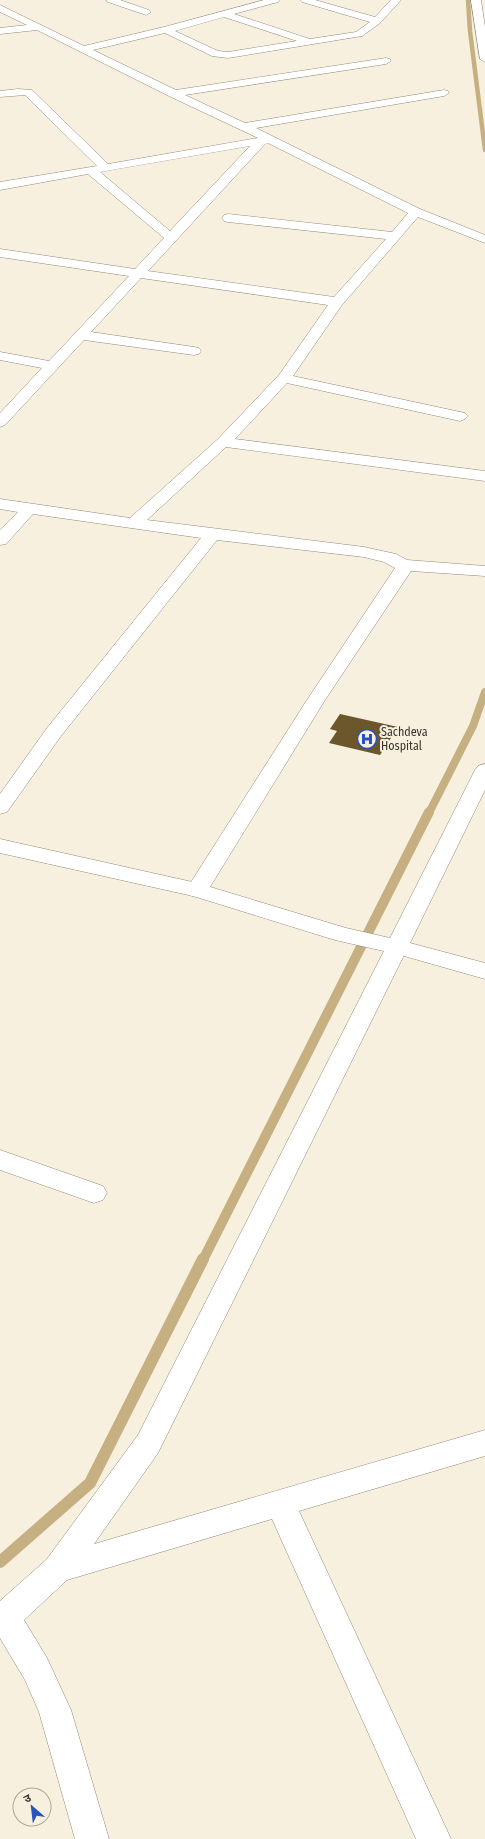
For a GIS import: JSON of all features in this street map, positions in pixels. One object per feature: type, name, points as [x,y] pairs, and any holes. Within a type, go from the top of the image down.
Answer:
[{"type":"street","points":[[111,0],[146,12]]},
{"type":"street","points":[[83,49],[166,30],[275,0]]},
{"type":"street","points":[[305,0],[377,21]]},
{"type":"street","points":[[166,30],[222,56],[359,34],[377,21],[396,0]]},
{"type":"street","points":[[476,0],[485,59]]},
{"type":"street","points":[[229,4],[243,9]]},
{"type":"street","points":[[2,10],[244,127],[265,140],[416,212],[471,235],[485,239]]},
{"type":"street","points":[[224,14],[312,42]]},
{"type":"street","points":[[0,32],[38,27]]},
{"type":"street","points":[[174,94],[386,61]]},
{"type":"street","points":[[0,94],[23,91],[30,93],[105,167]]},
{"type":"street","points":[[244,127],[444,93]]},
{"type":"street","points":[[6,182],[90,170],[265,140]]},
{"type":"street","points":[[0,422],[171,238],[265,140]]},
{"type":"street","points":[[90,170],[171,238]]},
{"type":"street","points":[[134,524],[223,442],[284,378],[337,302],[416,212]]},
{"type":"street","points":[[228,218],[394,236]]},
{"type":"street","points":[[0,253],[337,302]]},
{"type":"street","points":[[81,335],[194,351]]},
{"type":"street","points":[[0,356],[51,366]]},
{"type":"street","points":[[284,378],[460,416]]},
{"type":"street","points":[[223,442],[483,476]]},
{"type":"street","points":[[0,504],[212,535],[360,551],[391,559],[403,565],[485,571]]},
{"type":"street","points":[[0,540],[29,509]]},
{"type":"street","points":[[0,808],[54,732],[212,535]]},
{"type":"street","points":[[197,890],[316,700],[404,569],[403,565]]},
{"type":"street","points":[[92,1839],[55,1710],[36,1669],[2,1619],[58,1569],[148,1444],[387,945],[485,770]]},
{"type":"street","points":[[0,846],[197,890],[343,935],[485,971]]},
{"type":"street","points":[[0,1160],[94,1193]]},
{"type":"street","points":[[58,1569],[485,1443]]},
{"type":"street","points":[[280,1504],[434,1839]]},
{"type":"building","points":[[340,714],[398,727],[380,755],[329,743],[337,731],[330,729]]},
{"type":"waterway","points":[[468,0],[470,31],[485,150]]},
{"type":"waterway","points":[[429,813],[473,726],[485,692]]},
{"type":"waterway","points":[[203,1260],[429,812]]},
{"type":"waterway","points":[[0,1562],[90,1483],[203,1259]]},
{"type":"place","name":"Sachdeva Hospital","points":[[367,739]]}]
